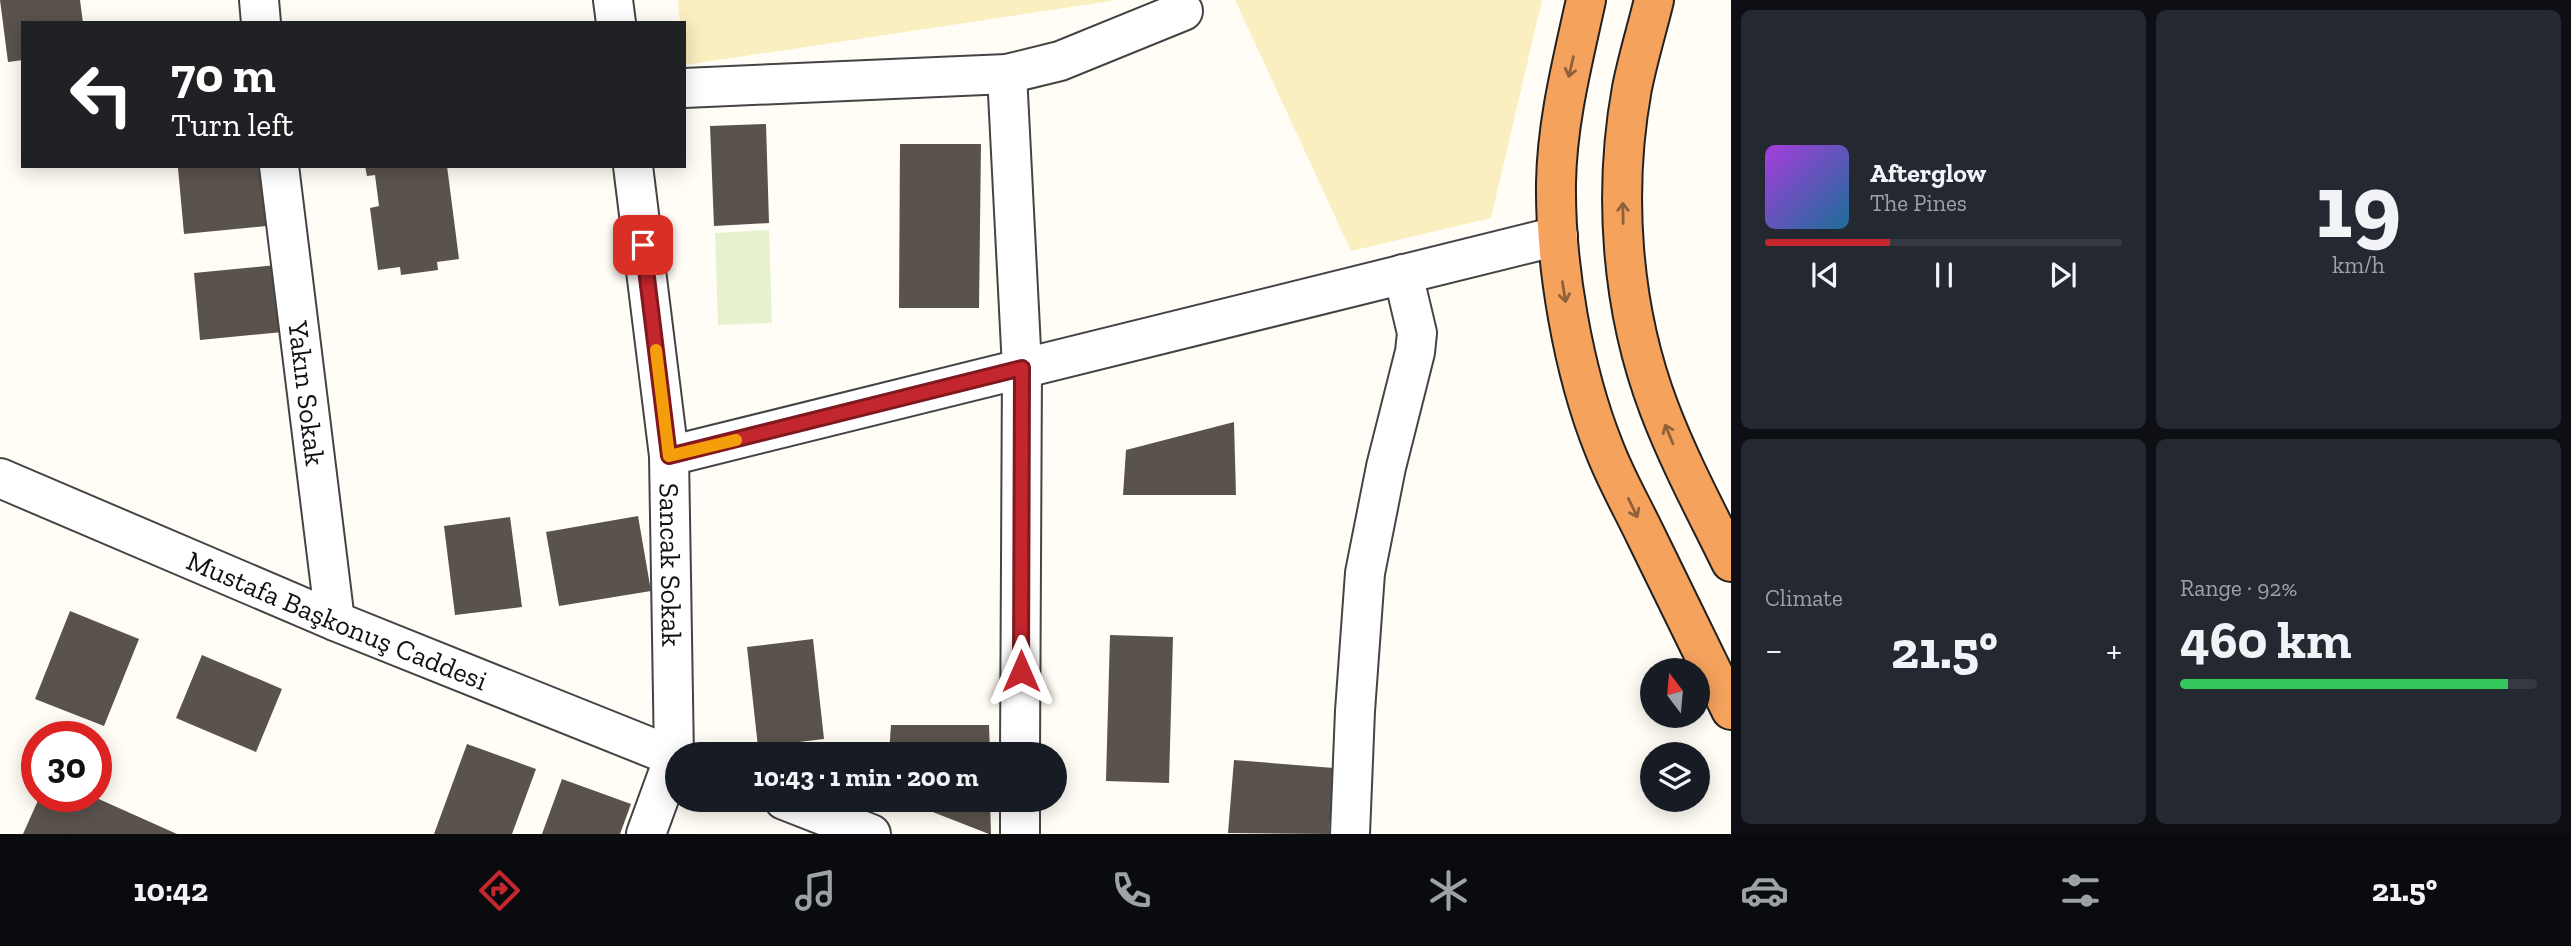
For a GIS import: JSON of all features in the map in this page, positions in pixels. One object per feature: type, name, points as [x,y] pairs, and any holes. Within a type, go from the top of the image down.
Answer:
[{"type":"highway","points":[[1586,0],[1566,89],[1559,135],[1556,181],[1558,236],[1565,301],[1576,351],[1604,448],[1731,710]]},
{"type":"highway","points":[[1654,0],[1632,88],[1626,138],[1623,202],[1626,268],[1643,357],[1658,405],[1676,452],[1731,562]]},
{"type":"street","points":[[259,0],[261,21]]},
{"type":"street","points":[[613,0],[616,21]]},
{"type":"street","points":[[686,88],[1007,74],[1060,61],[1183,11]]},
{"type":"street","points":[[1007,74],[1022,368],[1020,742]]},
{"type":"street","name":"Yakın Sokak","points":[[279,168],[335,621]]},
{"type":"street","name":"Sancak Sokak","points":[[633,168],[669,456],[676,742]]},
{"type":"street","points":[[669,456],[1558,236]]},
{"type":"street","points":[[1350,834],[1355,710],[1365,573],[1385,467],[1415,352],[1417,333],[1404,275]]},
{"type":"street","name":"Mustafa Başkonuş Caddesi","points":[[0,478],[335,621],[665,753]]},
{"type":"street","name":"Sancak Sokak","points":[[646,834],[665,785]]},
{"type":"street","points":[[815,812],[871,834]]},
{"type":"street","points":[[1020,812],[1020,834]]},
{"type":"sand","points":[[678,0],[1117,0],[686,65],[686,21],[680,21]]},
{"type":"sand","points":[[1235,0],[1542,0],[1491,218],[1351,251]]},
{"type":"green space","points":[[769,230],[772,323],[718,325],[715,233]]},
{"type":"building","points":[[0,0],[80,0],[83,21],[21,21],[21,60],[8,62]]},
{"type":"building","points":[[766,124],[769,223],[714,226],[710,126]]},
{"type":"building","points":[[900,144],[981,144],[979,308],[899,308]]},
{"type":"building","points":[[178,168],[261,168],[267,226],[184,234]]},
{"type":"building","points":[[365,168],[447,168],[459,259],[437,262],[438,270],[401,275],[400,267],[378,270],[370,208],[379,206],[375,175],[367,176]]},
{"type":"building","points":[[276,265],[283,332],[200,340],[194,273]]},
{"type":"building","points":[[1234,422],[1236,495],[1123,495],[1126,450]]},
{"type":"building","points":[[638,516],[651,591],[559,606],[546,532]]},
{"type":"building","points":[[510,517],[522,607],[455,615],[444,526]]},
{"type":"building","points":[[70,611],[139,639],[106,721],[91,721],[35,699]]},
{"type":"building","points":[[1110,635],[1173,637],[1169,783],[1106,781]]},
{"type":"building","points":[[813,639],[824,739],[757,742],[747,647]]},
{"type":"building","points":[[202,655],[282,689],[256,752],[176,718]]},
{"type":"building","points":[[891,725],[989,725],[990,742],[890,742]]},
{"type":"building","points":[[467,744],[536,769],[512,834],[434,834]]},
{"type":"building","points":[[1234,760],[1334,768],[1329,834],[1228,833]]},
{"type":"building","points":[[562,779],[631,804],[620,834],[542,834]]},
{"type":"building","points":[[112,805],[177,834],[23,834],[33,812],[112,812]]},
{"type":"building","points":[[933,812],[990,812],[989,834]]},
{"type":"slow traffic","points":[[656,350],[669,456],[736,440]]},
{"type":"route","points":[[643,245],[669,456],[1022,368],[1021,671]]}]
